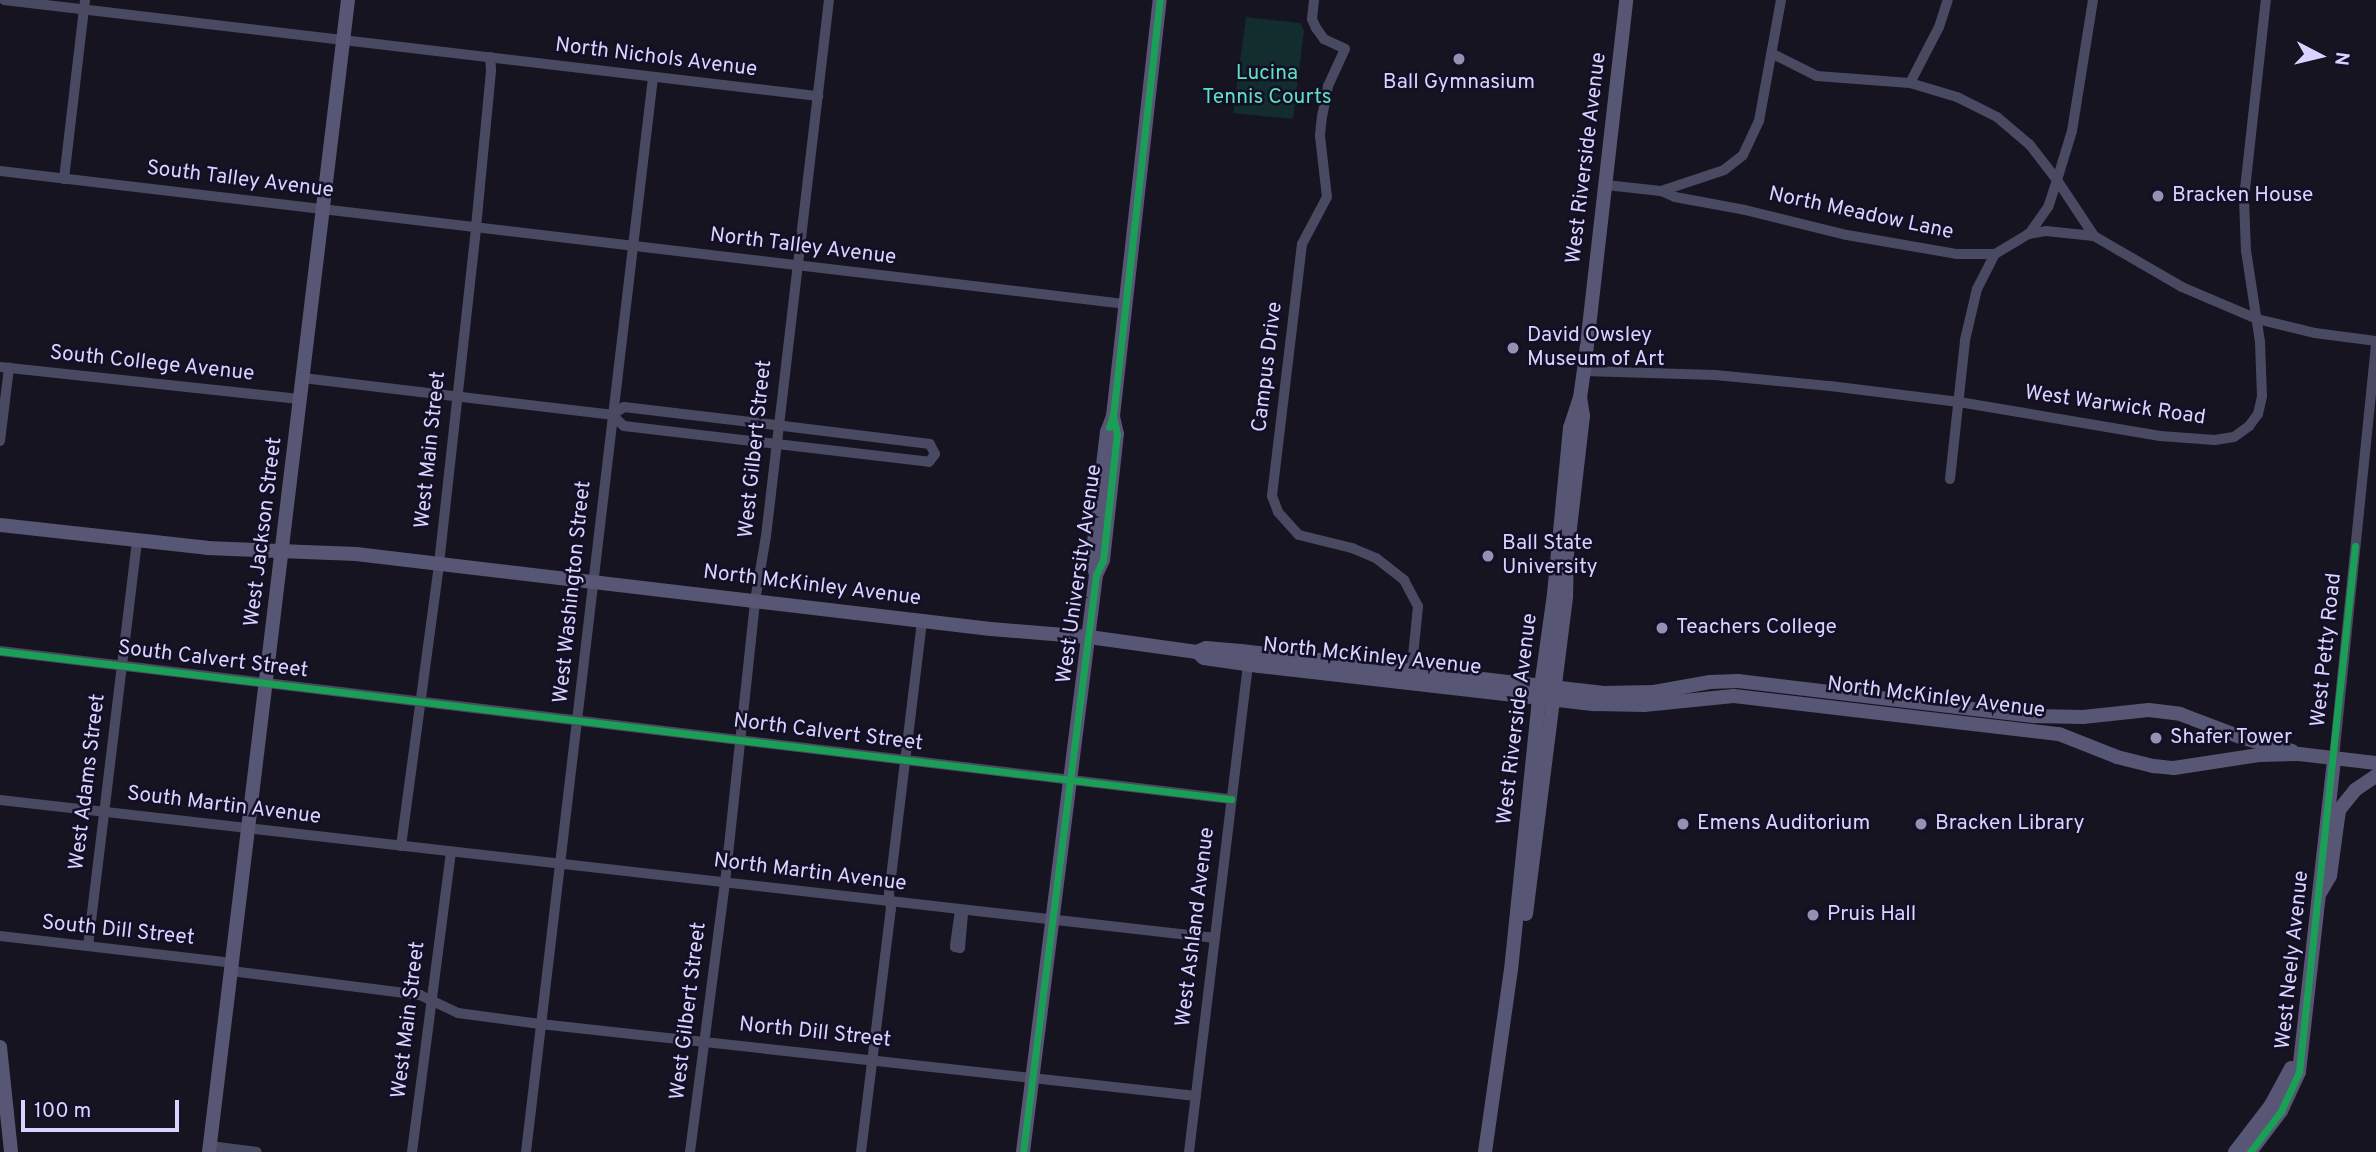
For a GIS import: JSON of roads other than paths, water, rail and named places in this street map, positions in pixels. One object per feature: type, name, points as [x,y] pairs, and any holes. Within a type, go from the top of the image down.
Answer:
[{"type":"main road","name":"West Jackson Street","points":[[210,1149],[348,0]]},
{"type":"main road","name":"West University Avenue","points":[[1023,1152],[1097,575],[1103,560],[1111,496],[1117,434],[1113,416],[1160,0]]},
{"type":"main road","name":"West Riverside Avenue","points":[[1485,1152],[1551,691],[1570,428],[1580,398],[1584,371],[1626,0]]},
{"type":"main road","name":"North McKinley Avenue","points":[[0,525],[255,552],[320,551],[439,564],[1089,637],[1197,652],[1204,657],[1248,665],[1411,675],[1551,691],[1629,693],[1738,681],[2033,716],[2083,717],[2149,710],[2197,719],[2232,734],[2299,754]]},
{"type":"main road","points":[[1197,652],[1206,648],[1411,675]]},
{"type":"main road","points":[[1494,1152],[1551,691]]},
{"type":"main road","name":"North McKinley Avenue","points":[[1551,691],[1618,706],[1734,696],[2059,734],[2126,760],[2174,768],[2241,756],[2299,754],[2376,763]]},
{"type":"main road","name":"West Neely Avenue","points":[[2250,1152],[2291,1092],[2298,1072],[2334,758]]},
{"type":"main road","points":[[2317,896],[2330,876],[2339,810],[2356,790],[2376,776]]},
{"type":"main road","points":[[0,1047],[11,1152]]},
{"type":"main road","name":"West Neely Avenue","points":[[2235,1152],[2271,1105],[2300,1052]]},
{"type":"street","name":"North Nichols Avenue","points":[[4,0],[85,5],[343,40],[818,96]]},
{"type":"street","name":"West Gilbert Street","points":[[690,1152],[725,883],[755,601],[777,444],[796,266],[830,0]]},
{"type":"street","name":"Campus Drive","points":[[1314,0],[1312,19],[1316,28],[1324,39],[1345,49],[1328,86],[1322,116],[1320,136],[1326,197],[1302,244],[1272,496],[1287,526],[1299,535],[1352,548],[1376,558],[1404,580],[1418,606],[1411,675]]},
{"type":"street","points":[[1661,191],[1724,170],[1743,155],[1759,121],[1781,0]]},
{"type":"street","points":[[1910,83],[1939,27],[1948,0]]},
{"type":"street","points":[[1951,479],[1972,307],[1983,275],[1995,254],[2028,234],[2048,207],[2072,131],[2093,0]]},
{"type":"street","name":"West Warwick Road","points":[[1584,371],[1715,375],[1959,402],[2160,436],[2215,440],[2234,437],[2249,426],[2261,404],[2261,360],[2246,251],[2244,198],[2266,0]]},
{"type":"street","points":[[64,178],[85,5]]},
{"type":"street","points":[[1773,54],[1816,76],[1910,83],[1957,97],[1997,117],[2030,145],[2094,236]]},
{"type":"street","name":"West Main Street","points":[[401,846],[439,564],[476,227],[490,57]]},
{"type":"street","name":"West Washington Street","points":[[526,1152],[653,77]]},
{"type":"street","name":"South Talley Avenue","points":[[0,171],[476,227]]},
{"type":"street","name":"North Meadow Lane","points":[[1605,186],[1661,191],[1675,197],[1745,209],[1891,244],[1957,254],[1995,254]]},
{"type":"street","name":"North Talley Avenue","points":[[476,227],[1126,304]]},
{"type":"street","points":[[2028,234],[2056,230],[2094,236],[2182,287],[2257,319],[2315,333],[2376,341]]},
{"type":"street","name":"West Petty Road","points":[[2334,758],[2376,341]]},
{"type":"street","points":[[0,441],[5,367]]},
{"type":"street","name":"South College Avenue","points":[[5,367],[301,399]]},
{"type":"street","points":[[303,378],[612,415],[624,426],[929,462],[935,454],[930,444],[624,407],[612,415]]},
{"type":"street","name":"West Adams Street","points":[[88,946],[137,540]]},
{"type":"street","points":[[861,1152],[922,620]]},
{"type":"street","name":"South Calvert Street","points":[[0,651],[421,702]]},
{"type":"street","name":"West Ashland Avenue","points":[[1189,1152],[1248,665]]},
{"type":"street","name":"North Calvert Street","points":[[421,702],[1231,799]]},
{"type":"street","name":"South Martin Avenue","points":[[0,800],[401,846]]},
{"type":"street","name":"North Martin Avenue","points":[[401,846],[1215,938]]},
{"type":"street","name":"West Main Street","points":[[412,1152],[451,852]]},
{"type":"street","name":"South Dill Street","points":[[0,936],[232,967],[420,995],[432,1000]]},
{"type":"street","name":"North Dill Street","points":[[432,1000],[458,1013],[540,1024],[1196,1096]]},
{"type":"street","points":[[210,1149],[257,1152]]},
{"type":"place","name":"Ball Gymnasium","points":[[1459,59]]},
{"type":"place","name":"Bracken House","points":[[2158,196]]},
{"type":"place","name":"David Owsley Museum of Art","points":[[1513,348]]},
{"type":"place","name":"Ball State University","points":[[1488,556]]},
{"type":"place","name":"Teachers College","points":[[1662,628]]},
{"type":"place","name":"Shafer Tower","points":[[2156,738]]},
{"type":"place","name":"Emens Auditorium","points":[[1683,824]]},
{"type":"place","name":"Bracken Library","points":[[1921,824]]},
{"type":"place","name":"Pruis Hall","points":[[1813,915]]},
{"type":"park label","name":"Lucina Tennis Courts","points":[[1267,86]]}]
